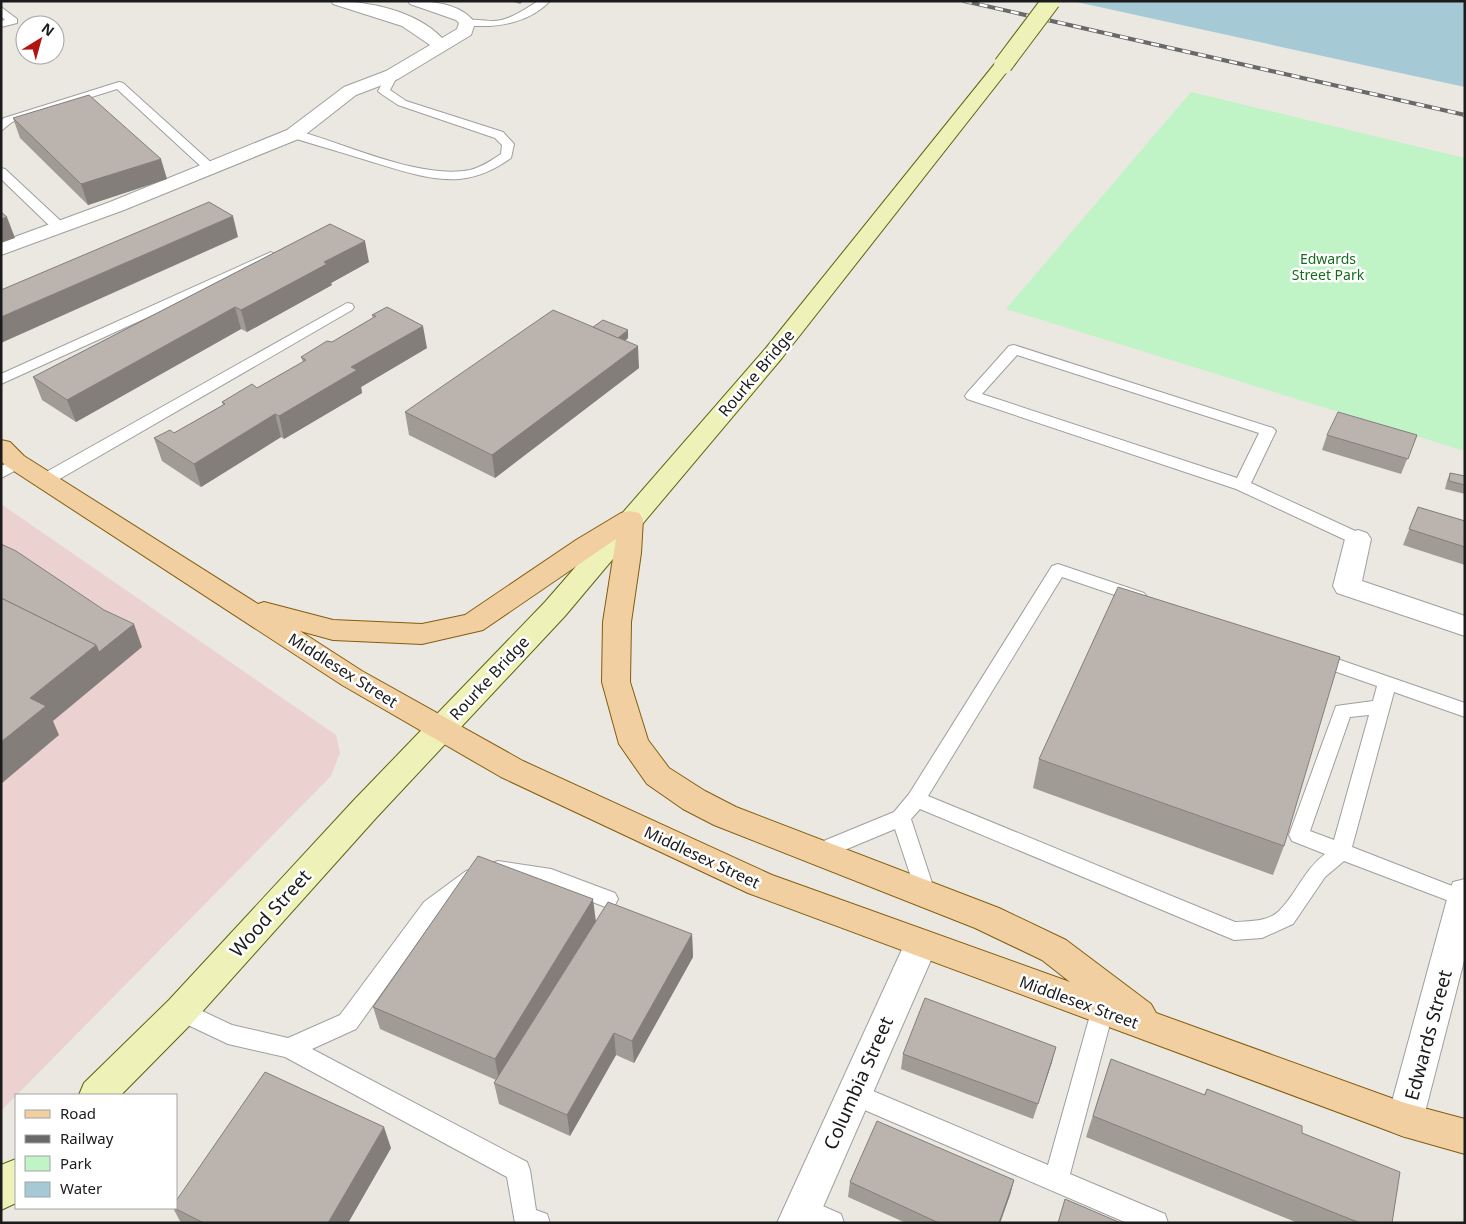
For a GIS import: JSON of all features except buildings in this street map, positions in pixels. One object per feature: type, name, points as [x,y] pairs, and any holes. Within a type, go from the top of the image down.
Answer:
[{"type":"main road","name":"Rourke Bridge","points":[[441,729],[555,609],[630,519],[774,353],[1004,65],[1051,1]]},
{"type":"main road","name":"Middlesex Street","points":[[7,461],[45,480],[352,678],[512,769],[760,884],[921,944],[1105,1001],[1159,1031],[1405,1120],[1465,1137]]},
{"type":"main road","points":[[239,605],[333,630],[422,634],[473,623],[585,546],[630,519]]},
{"type":"main road","points":[[630,519],[628,553],[617,622],[616,682],[634,744],[658,776],[694,800],[726,816],[816,853],[986,918],[1054,950],[1105,1001]]},
{"type":"main road","name":"Wood Street","points":[[98,1094],[181,1011],[441,729]]},
{"type":"main road","points":[[1,1192],[15,1178]]},
{"type":"street","points":[[339,1],[420,28],[433,37],[440,46]]},
{"type":"street","points":[[1,248],[211,169],[294,134],[350,91],[392,75],[465,31],[467,23],[462,17],[416,1]]},
{"type":"street","points":[[1358,539],[1347,586],[1465,626]]},
{"type":"street","name":"Edwards Street","points":[[1405,1120],[1464,896]]},
{"type":"street","name":"Columbia Street","points":[[810,1218],[854,1094],[921,944]]},
{"type":"lane","points":[[467,23],[498,24],[525,14],[545,1]]},
{"type":"lane","points":[[1,10],[13,21],[1,24]]},
{"type":"lane","points":[[294,134],[430,175],[476,172],[496,165],[507,154],[508,144],[499,135],[402,103],[384,91],[392,75]]},
{"type":"lane","points":[[1,128],[8,120],[120,85],[211,169]]},
{"type":"lane","points":[[1,172],[59,227]]},
{"type":"lane","points":[[1,380],[285,249]]},
{"type":"lane","points":[[45,480],[347,306]]},
{"type":"lane","points":[[1242,486],[1268,432],[1014,349],[972,396],[1242,486],[1358,539]]},
{"type":"lane","points":[[816,853],[901,818],[916,799],[1058,570],[1152,602]]},
{"type":"lane","points":[[1303,653],[1465,710]]},
{"type":"lane","points":[[916,799],[1234,931],[1262,929],[1286,918],[1318,871],[1342,852],[1387,682]]},
{"type":"lane","points":[[1381,706],[1343,711],[1299,835],[1464,896]]},
{"type":"lane","points":[[901,818],[926,895]]},
{"type":"lane","points":[[289,1048],[348,1022],[431,908],[487,867],[551,877],[608,899]]},
{"type":"lane","points":[[1056,1180],[1105,1001]]},
{"type":"lane","points":[[181,1011],[228,1034],[289,1048],[518,1170],[525,1217],[538,1223]]},
{"type":"lane","points":[[854,1094],[1156,1223]]},
{"type":"shaded area","points":[[1,504],[336,735],[340,753],[331,776],[18,1094],[15,1094],[15,1097],[1,1111]]},
{"type":"green space","name":"Edwards Street Park","points":[[1191,92],[1465,158],[1465,451],[1006,309]]},
{"type":"water","points":[[1072,1],[1465,1],[1465,87],[1414,76]]},
{"type":"railway","points":[[964,1],[1465,115]]}]
